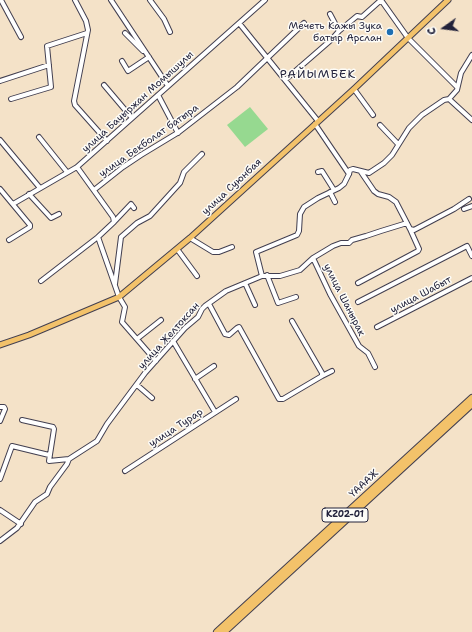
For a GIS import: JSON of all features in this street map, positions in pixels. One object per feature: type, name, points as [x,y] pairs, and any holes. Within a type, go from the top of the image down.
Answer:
[{"type":"highway","name":"ҮАААЖ","points":[[217,632],[472,398]]},
{"type":"highway","name":"ҮАААЖ","points":[[224,632],[472,404]]},
{"type":"main road","name":"улица Суюнбая","points":[[0,345],[30,335],[119,297],[190,238],[354,89],[448,0]]},
{"type":"street","points":[[1,0],[21,37]]},
{"type":"street","points":[[75,0],[86,21],[87,33],[74,101],[75,105],[107,141]]},
{"type":"street","points":[[111,0],[168,86]]},
{"type":"street","points":[[150,0],[164,20],[170,32]]},
{"type":"street","name":"улица Бауыржан Момышулы","points":[[13,204],[77,167],[265,0]]},
{"type":"street","points":[[285,80],[357,16],[362,16],[381,0],[408,38],[457,88]]},
{"type":"street","points":[[330,14],[339,31]]},
{"type":"street","points":[[239,23],[285,80],[316,122],[349,174]]},
{"type":"street","name":"улица Бекболат батыра","points":[[94,190],[122,167],[141,154],[178,133],[237,88],[304,23]]},
{"type":"street","points":[[11,99],[51,86],[47,46],[87,33]]},
{"type":"street","points":[[125,33],[149,57]]},
{"type":"street","points":[[262,276],[256,252],[297,235],[299,231],[301,210],[318,198],[344,184],[350,170],[352,169],[366,173],[371,172],[384,163],[392,155],[414,122],[449,98],[457,88],[461,73],[472,55]]},
{"type":"street","points":[[122,61],[128,71],[149,57]]},
{"type":"street","points":[[0,81],[49,65]]},
{"type":"street","points":[[104,85],[132,118]]},
{"type":"street","points":[[354,89],[373,115]]},
{"type":"street","points":[[158,95],[178,133]]},
{"type":"street","points":[[449,98],[472,120]]},
{"type":"street","points":[[380,125],[398,144]]},
{"type":"street","points":[[39,137],[67,172]]},
{"type":"street","points":[[0,140],[40,188]]},
{"type":"street","points":[[115,284],[121,237],[137,223],[150,216],[180,183],[184,172],[202,154]]},
{"type":"street","points":[[77,167],[113,217],[114,222]]},
{"type":"street","points":[[318,172],[322,171],[332,191],[335,202]]},
{"type":"street","points":[[358,283],[418,251],[419,249],[400,207],[396,202],[374,191],[361,171]]},
{"type":"street","points":[[0,189],[30,225],[30,227],[9,240]]},
{"type":"street","points":[[29,194],[51,218],[59,214]]},
{"type":"street","points":[[410,229],[414,230],[454,209],[469,199]]},
{"type":"street","points":[[41,281],[98,237],[130,204],[134,208]]},
{"type":"street","points":[[464,209],[472,206]]},
{"type":"street","name":"улица Желтоксан","points":[[0,541],[21,524],[35,502],[46,494],[69,459],[97,441],[107,424],[156,361],[184,328],[198,317],[202,309],[226,291],[262,276],[280,276],[300,270],[313,258],[333,246],[341,243],[349,243],[352,240],[407,223]]},
{"type":"street","points":[[98,237],[119,297],[126,310],[121,319],[122,322],[156,361]]},
{"type":"street","points":[[190,238],[213,252],[219,252],[232,247]]},
{"type":"street","points":[[358,302],[467,246],[472,256]]},
{"type":"street","points":[[177,249],[197,276]]},
{"type":"street","name":"улица Шанырак","points":[[313,258],[330,294],[352,334],[359,346],[368,353],[375,367]]},
{"type":"street","points":[[267,275],[278,303],[296,297]]},
{"type":"street","name":"улица Шабыт","points":[[378,327],[472,278]]},
{"type":"street","points":[[245,283],[255,305]]},
{"type":"street","points":[[209,304],[225,334],[230,335],[239,327],[279,399],[283,399],[332,371]]},
{"type":"street","points":[[137,340],[161,320]]},
{"type":"street","points":[[292,321],[322,373],[322,376]]},
{"type":"street","points":[[173,341],[215,412]]},
{"type":"street","points":[[195,379],[214,366]]},
{"type":"street","points":[[137,385],[152,398]]},
{"type":"street","name":"улица Турар","points":[[125,471],[215,412],[236,400]]},
{"type":"street","points":[[0,421],[5,411],[2,407]]},
{"type":"street","points":[[22,420],[54,428],[48,460],[50,462],[69,459]]},
{"type":"street","points":[[0,479],[12,446],[49,455]]},
{"type":"street","points":[[0,510],[21,524]]},
{"type":"green space","points":[[250,107],[268,129],[245,147],[227,125]]},
{"type":"place","name":"Мечеть Кажы Зука батыр Арслан","points":[[390,32]]},
{"type":"district","name":"РАЙЫМБЕК","points":[[318,75]]}]
